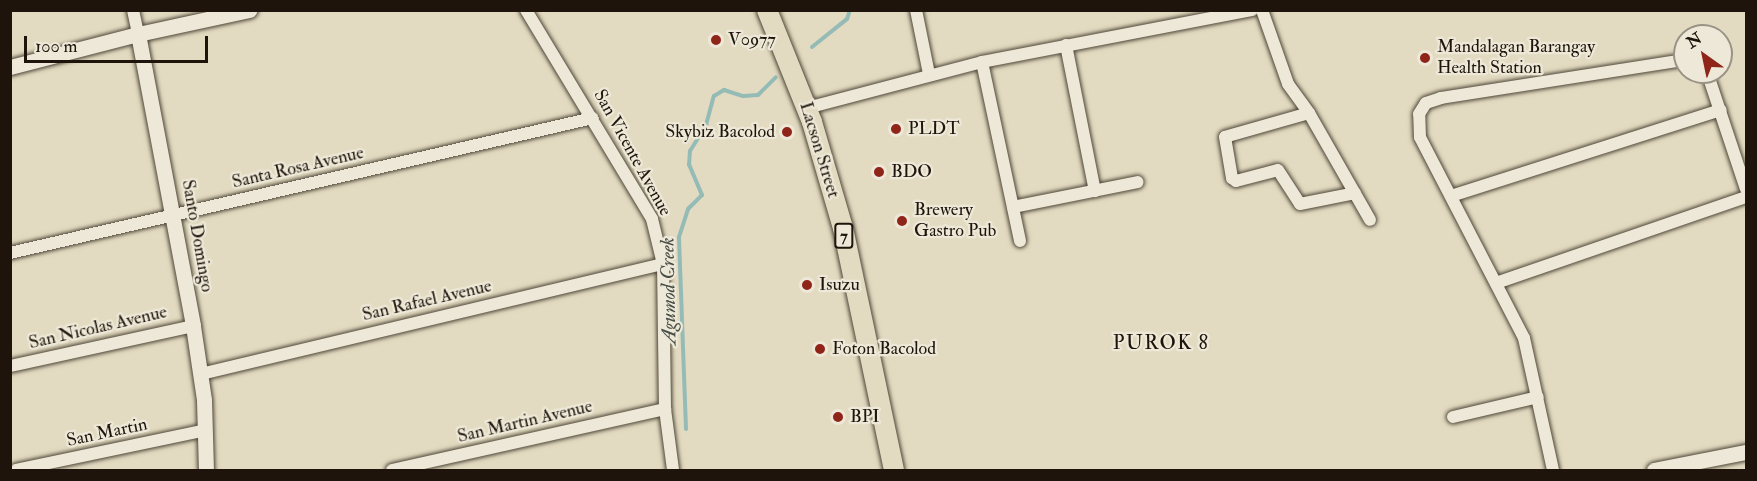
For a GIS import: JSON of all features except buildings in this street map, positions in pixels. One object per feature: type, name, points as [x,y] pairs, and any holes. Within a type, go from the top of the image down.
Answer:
[{"type":"main road","name":"Lacson Street","points":[[767,10],[807,108],[843,228],[894,471]]},
{"type":"street","name":"Santo Domingo","points":[[133,10],[194,326],[206,430],[206,471]]},
{"type":"street","points":[[10,67],[138,34],[249,10]]},
{"type":"street","name":"San Vicente Avenue","points":[[526,10],[593,118],[651,219],[663,264],[665,409],[674,471]]},
{"type":"street","points":[[916,10],[929,74]]},
{"type":"street","points":[[807,108],[929,74],[982,62],[1252,10]]},
{"type":"street","points":[[1262,10],[1288,84],[1309,113],[1370,220]]},
{"type":"street","points":[[1066,45],[1095,191]]},
{"type":"street","points":[[982,62],[1020,241]]},
{"type":"street","points":[[1552,471],[1528,348],[1417,128],[1419,114],[1426,103],[1673,62]]},
{"type":"street","points":[[1711,84],[1746,189]]},
{"type":"street","points":[[1451,196],[1721,110]]},
{"type":"street","points":[[1309,113],[1225,137],[1232,178],[1236,181],[1278,170],[1300,204],[1355,194]]},
{"type":"street","name":"Santa Rosa Avenue","points":[[10,253],[593,118]]},
{"type":"street","points":[[1013,207],[1138,182]]},
{"type":"street","points":[[1497,283],[1746,197]]},
{"type":"street","name":"San Rafael Avenue","points":[[201,374],[663,264]]},
{"type":"street","name":"San Nicolas Avenue","points":[[10,366],[194,326]]},
{"type":"street","points":[[1453,417],[1538,397]]},
{"type":"street","name":"San Martin Avenue","points":[[392,471],[665,409]]},
{"type":"street","name":"San Martin","points":[[16,471],[206,430]]},
{"type":"street","points":[[1654,471],[1746,452]]},
{"type":"waterway","name":"Agumod Creek","points":[[812,47],[847,19],[850,10]]},
{"type":"waterway","name":"Agumod Creek","points":[[686,429],[679,237],[688,209],[702,195],[689,165],[690,151],[706,125],[714,96],[724,90],[743,96],[758,95],[776,77]]},
{"type":"place","name":"V0977","points":[[716,40]]},
{"type":"place","name":"Mandalagan Barangay Health Station","points":[[1425,58]]},
{"type":"place","name":"PLDT","points":[[896,129]]},
{"type":"place","name":"Skybiz Bacolod","points":[[787,132]]},
{"type":"place","name":"BDO","points":[[879,172]]},
{"type":"place","name":"Brewery Gastro Pub","points":[[902,221]]},
{"type":"place","name":"Isuzu","points":[[807,285]]},
{"type":"place","name":"Foton Bacolod","points":[[820,349]]},
{"type":"place","name":"BPI","points":[[838,417]]},
{"type":"district","name":"PUROK 8","points":[[1161,342]]}]
